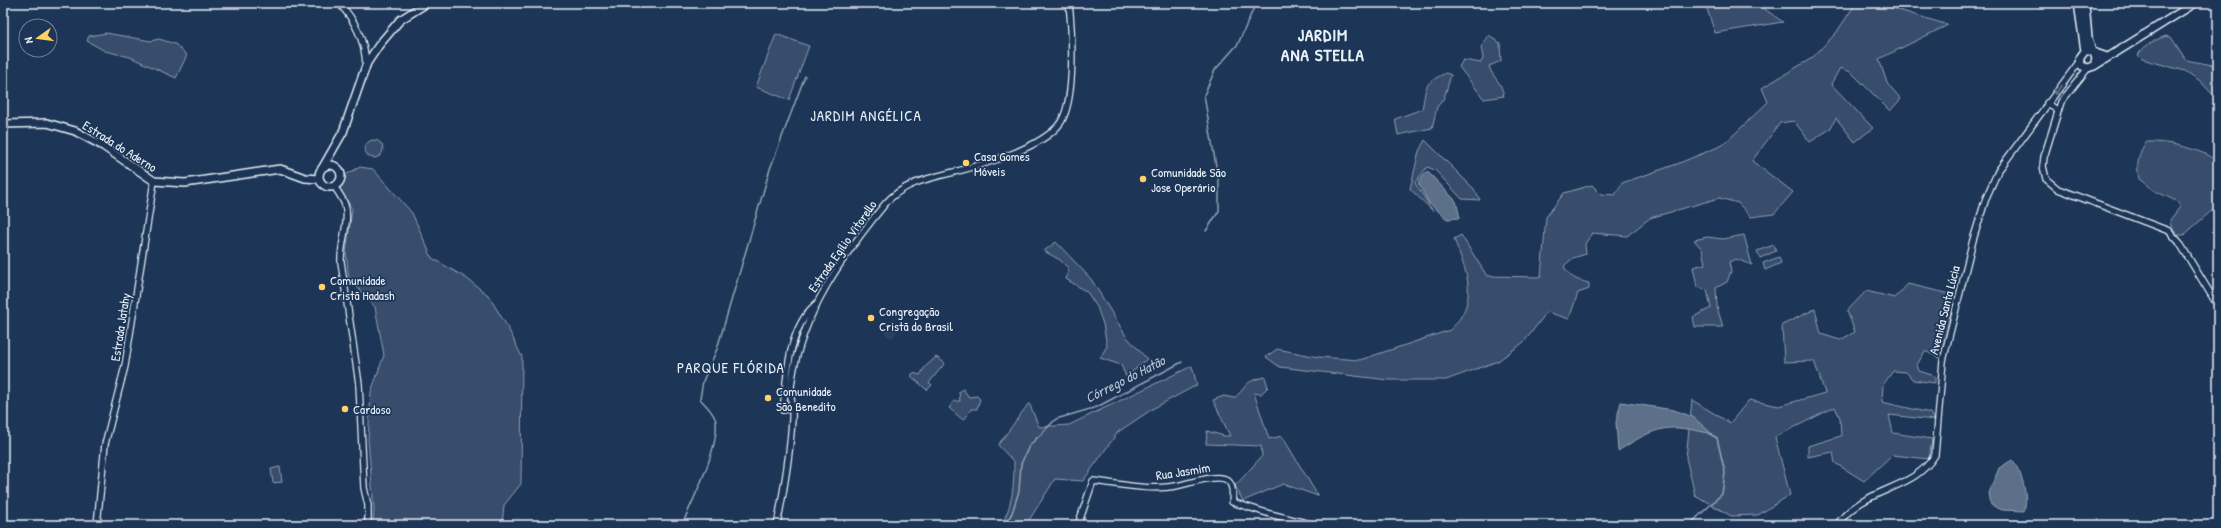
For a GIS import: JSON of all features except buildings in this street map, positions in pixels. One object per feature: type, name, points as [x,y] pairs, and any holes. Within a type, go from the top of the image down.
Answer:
[{"type":"main road","points":[[333,150],[341,178],[334,186],[325,186],[319,179],[319,174],[343,132],[366,67],[379,45],[400,20],[427,3]]},
{"type":"main road","points":[[2078,3],[2090,52],[2096,59],[2091,67]]},
{"type":"main road","points":[[2085,3],[2090,52]]},
{"type":"main road","points":[[2107,57],[2090,52],[2080,56],[2079,62],[2082,66],[2091,67],[2195,3]]},
{"type":"main road","name":"Estrada do Aderno","points":[[3,124],[47,123],[75,131],[103,146],[154,181],[185,183],[280,169],[305,178],[319,179]]},
{"type":"main road","points":[[323,167],[330,165],[337,168]]},
{"type":"street","points":[[339,3],[347,12],[357,28],[366,51],[366,67]]},
{"type":"street","name":"Estrada Egílio Vitorello","points":[[791,408],[783,410],[794,344],[803,320],[816,304],[860,236],[898,192],[914,183],[998,160],[1040,139],[1058,126],[1064,116],[1069,98],[1071,31],[1069,3]]},
{"type":"street","name":"Avenida Santa Lúcia","points":[[1837,525],[1858,503],[1914,477],[1930,463],[1935,455],[1943,361],[1977,224],[1998,171],[2047,103],[2079,62]]},
{"type":"street","points":[[2091,67],[2076,83],[2057,110],[2044,157],[2043,166],[2046,179],[2058,189],[2158,225],[2174,235],[2218,306]]},
{"type":"street","points":[[2047,103],[2057,110]]},
{"type":"street","name":"Estrada Jatahy","points":[[97,525],[107,437],[120,391],[125,366],[154,181]]},
{"type":"street","points":[[334,186],[345,203],[346,213],[341,241],[341,262],[359,384],[364,488],[368,505],[368,525]]},
{"type":"street","name":"Estrada Egílio Vitorello","points":[[777,525],[790,453],[792,419],[791,388],[796,357],[801,337],[816,304]]},
{"type":"street","name":"Rua Jasmim","points":[[1078,525],[1093,481],[1160,488],[1221,477],[1226,480],[1232,488],[1232,502],[1270,514],[1314,525]]},
{"type":"shaded area","points":[[1705,3],[1756,3],[1783,22],[1715,33]]},
{"type":"shaded area","points":[[1856,3],[1876,3],[1948,25],[1879,59],[1887,83],[1901,99],[1890,111],[1851,72],[1840,68],[1831,84],[1873,128],[1855,142],[1836,118],[1830,129],[1810,142],[1794,121],[1780,123],[1752,161],[1793,192],[1774,214],[1751,217],[1738,203],[1719,198],[1650,218],[1627,236],[1592,233],[1585,244],[1586,254],[1573,258],[1564,266],[1571,276],[1589,283],[1589,289],[1578,293],[1569,319],[1547,312],[1524,342],[1498,361],[1446,380],[1388,380],[1280,367],[1266,357],[1277,349],[1318,357],[1360,360],[1450,330],[1459,319],[1465,308],[1468,297],[1466,275],[1454,239],[1461,235],[1487,276],[1541,277],[1546,217],[1564,193],[1592,185],[1601,194],[1615,195],[1622,183],[1677,164],[1723,145],[1768,102],[1762,88],[1812,58],[1836,33]]},
{"type":"shaded area","points":[[106,33],[151,41],[159,39],[175,44],[187,55],[176,78],[130,57],[105,51],[87,41],[89,36]]},
{"type":"shaded area","points":[[776,34],[809,46],[789,100],[756,87]]},
{"type":"shaded area","points":[[1489,35],[1500,43],[1501,61],[1489,66],[1501,86],[1504,96],[1484,99],[1459,67],[1463,60],[1481,63],[1483,58],[1481,47]]},
{"type":"shaded area","points":[[2166,36],[2171,37],[2186,60],[2218,66],[2218,100],[2199,80],[2185,71],[2142,59],[2138,55],[2143,48],[2150,43]]},
{"type":"shaded area","points":[[1446,73],[1451,75],[1444,98],[1437,107],[1432,128],[1398,135],[1395,119],[1422,109],[1425,90],[1429,83]]},
{"type":"shaded area","points":[[374,140],[380,143],[383,149],[380,155],[374,158],[368,155],[365,149],[368,143]]},
{"type":"shaded area","points":[[1425,140],[1474,189],[1480,200],[1462,199],[1435,170],[1427,167],[1415,183],[1433,211],[1410,189],[1419,151]]},
{"type":"shaded area","points":[[2147,142],[2177,145],[2192,149],[2207,155],[2218,163],[2218,205],[2184,235],[2178,235],[2171,226],[2170,220],[2180,207],[2178,202],[2153,190],[2139,179],[2138,159],[2144,145]]},
{"type":"shaded area","points":[[360,167],[373,169],[412,213],[432,258],[466,278],[488,295],[507,326],[522,357],[521,484],[504,505],[502,525],[373,525],[374,509],[368,440],[371,392],[384,355],[375,307],[349,278],[346,253],[352,209],[339,187],[340,178]]},
{"type":"shaded area","points":[[1427,171],[1456,201],[1460,218],[1447,219],[1429,203],[1418,183]]},
{"type":"shaded area","points":[[1744,235],[1752,265],[1736,259],[1729,262],[1731,271],[1727,282],[1716,288],[1717,307],[1723,327],[1695,327],[1693,317],[1711,308],[1707,290],[1697,287],[1693,267],[1705,264],[1702,249],[1694,240],[1707,237],[1723,239]]},
{"type":"shaded area","points":[[1056,242],[1091,279],[1126,336],[1147,359],[1126,377],[1121,365],[1100,358],[1107,346],[1103,324],[1097,307],[1087,292],[1066,279],[1069,269],[1060,260],[1044,251]]},
{"type":"shaded area","points":[[1774,245],[1776,251],[1760,258],[1757,251]]},
{"type":"shaded area","points":[[1779,257],[1781,263],[1765,270],[1763,263]]},
{"type":"shaded area","points":[[1908,284],[1954,295],[1941,359],[1925,351],[1917,365],[1919,371],[1935,376],[1935,383],[1913,380],[1906,372],[1893,371],[1883,385],[1882,402],[1930,413],[1934,420],[1889,415],[1893,433],[1932,439],[1929,459],[1892,455],[1864,481],[1835,463],[1833,452],[1808,457],[1808,446],[1841,436],[1840,418],[1835,407],[1775,437],[1790,495],[1758,515],[1731,516],[1695,495],[1686,458],[1692,400],[1730,423],[1749,400],[1779,406],[1825,393],[1814,361],[1784,362],[1782,325],[1815,309],[1821,334],[1840,340],[1855,332],[1847,311],[1866,291],[1895,298]]},
{"type":"shaded area","points":[[894,321],[900,327],[892,339],[884,333]]},
{"type":"shaded area","points":[[936,357],[945,363],[929,383],[932,385],[927,390],[911,376],[913,373],[920,375],[925,367]]},
{"type":"shaded area","points":[[1192,366],[1197,385],[1154,408],[1118,432],[1083,481],[1055,479],[1026,525],[1001,525],[1008,510],[1012,495],[1014,462],[998,445],[1029,403],[1039,427],[1069,425]]},
{"type":"shaded area","points":[[1265,377],[1268,387],[1261,394],[1254,393],[1269,439],[1282,436],[1318,496],[1283,484],[1243,501],[1235,486],[1262,456],[1261,446],[1206,444],[1207,431],[1224,436],[1230,436],[1213,400],[1224,396],[1234,398],[1253,380]]},
{"type":"shaded area","points":[[963,389],[969,397],[977,396],[980,399],[977,409],[971,409],[963,420],[949,408],[954,401],[960,401],[959,392]]},
{"type":"shaded area","points":[[1621,402],[1674,410],[1693,417],[1712,434],[1684,428],[1663,429],[1643,436],[1618,451],[1616,422]]},
{"type":"shaded area","points":[[2012,460],[2022,477],[2024,484],[2026,498],[2024,511],[2002,510],[1991,505],[1989,493],[1999,468]]},
{"type":"shaded area","points":[[280,467],[282,482],[273,483],[271,469]]},
{"type":"waterway","name":"Córrego do Hatão","points":[[1206,231],[1219,211],[1219,184],[1204,95],[1215,70],[1238,44],[1256,3]]},
{"type":"waterway","points":[[682,525],[704,474],[714,446],[716,433],[716,422],[714,416],[700,399],[703,381],[717,349],[770,169],[805,76]]},
{"type":"waterway","name":"Córrego do Hatão","points":[[1005,525],[1012,513],[1019,491],[1021,464],[1029,446],[1056,419],[1097,407],[1182,362]]},
{"type":"waterway","points":[[1689,525],[1722,494],[1725,473],[1717,438],[1708,433]]},
{"type":"place","name":"Casa Gomes Móveis","points":[[966,163]]},
{"type":"place","name":"Comunidade São Jose Operário","points":[[1143,179]]},
{"type":"place","name":"Comunidade Cristã Hadash","points":[[322,287]]},
{"type":"place","name":"Congregação Cristã do Brasil","points":[[871,318]]},
{"type":"place","name":"Comunidade São Benedito","points":[[768,398]]},
{"type":"place","name":"Cardoso","points":[[345,409]]},
{"type":"district","name":"JARDIM ANA STELLA","points":[[1323,45]]},
{"type":"district","name":"JARDIM ANGÉLICA","points":[[866,116]]},
{"type":"district","name":"PARQUE FLÓRIDA","points":[[731,368]]}]
